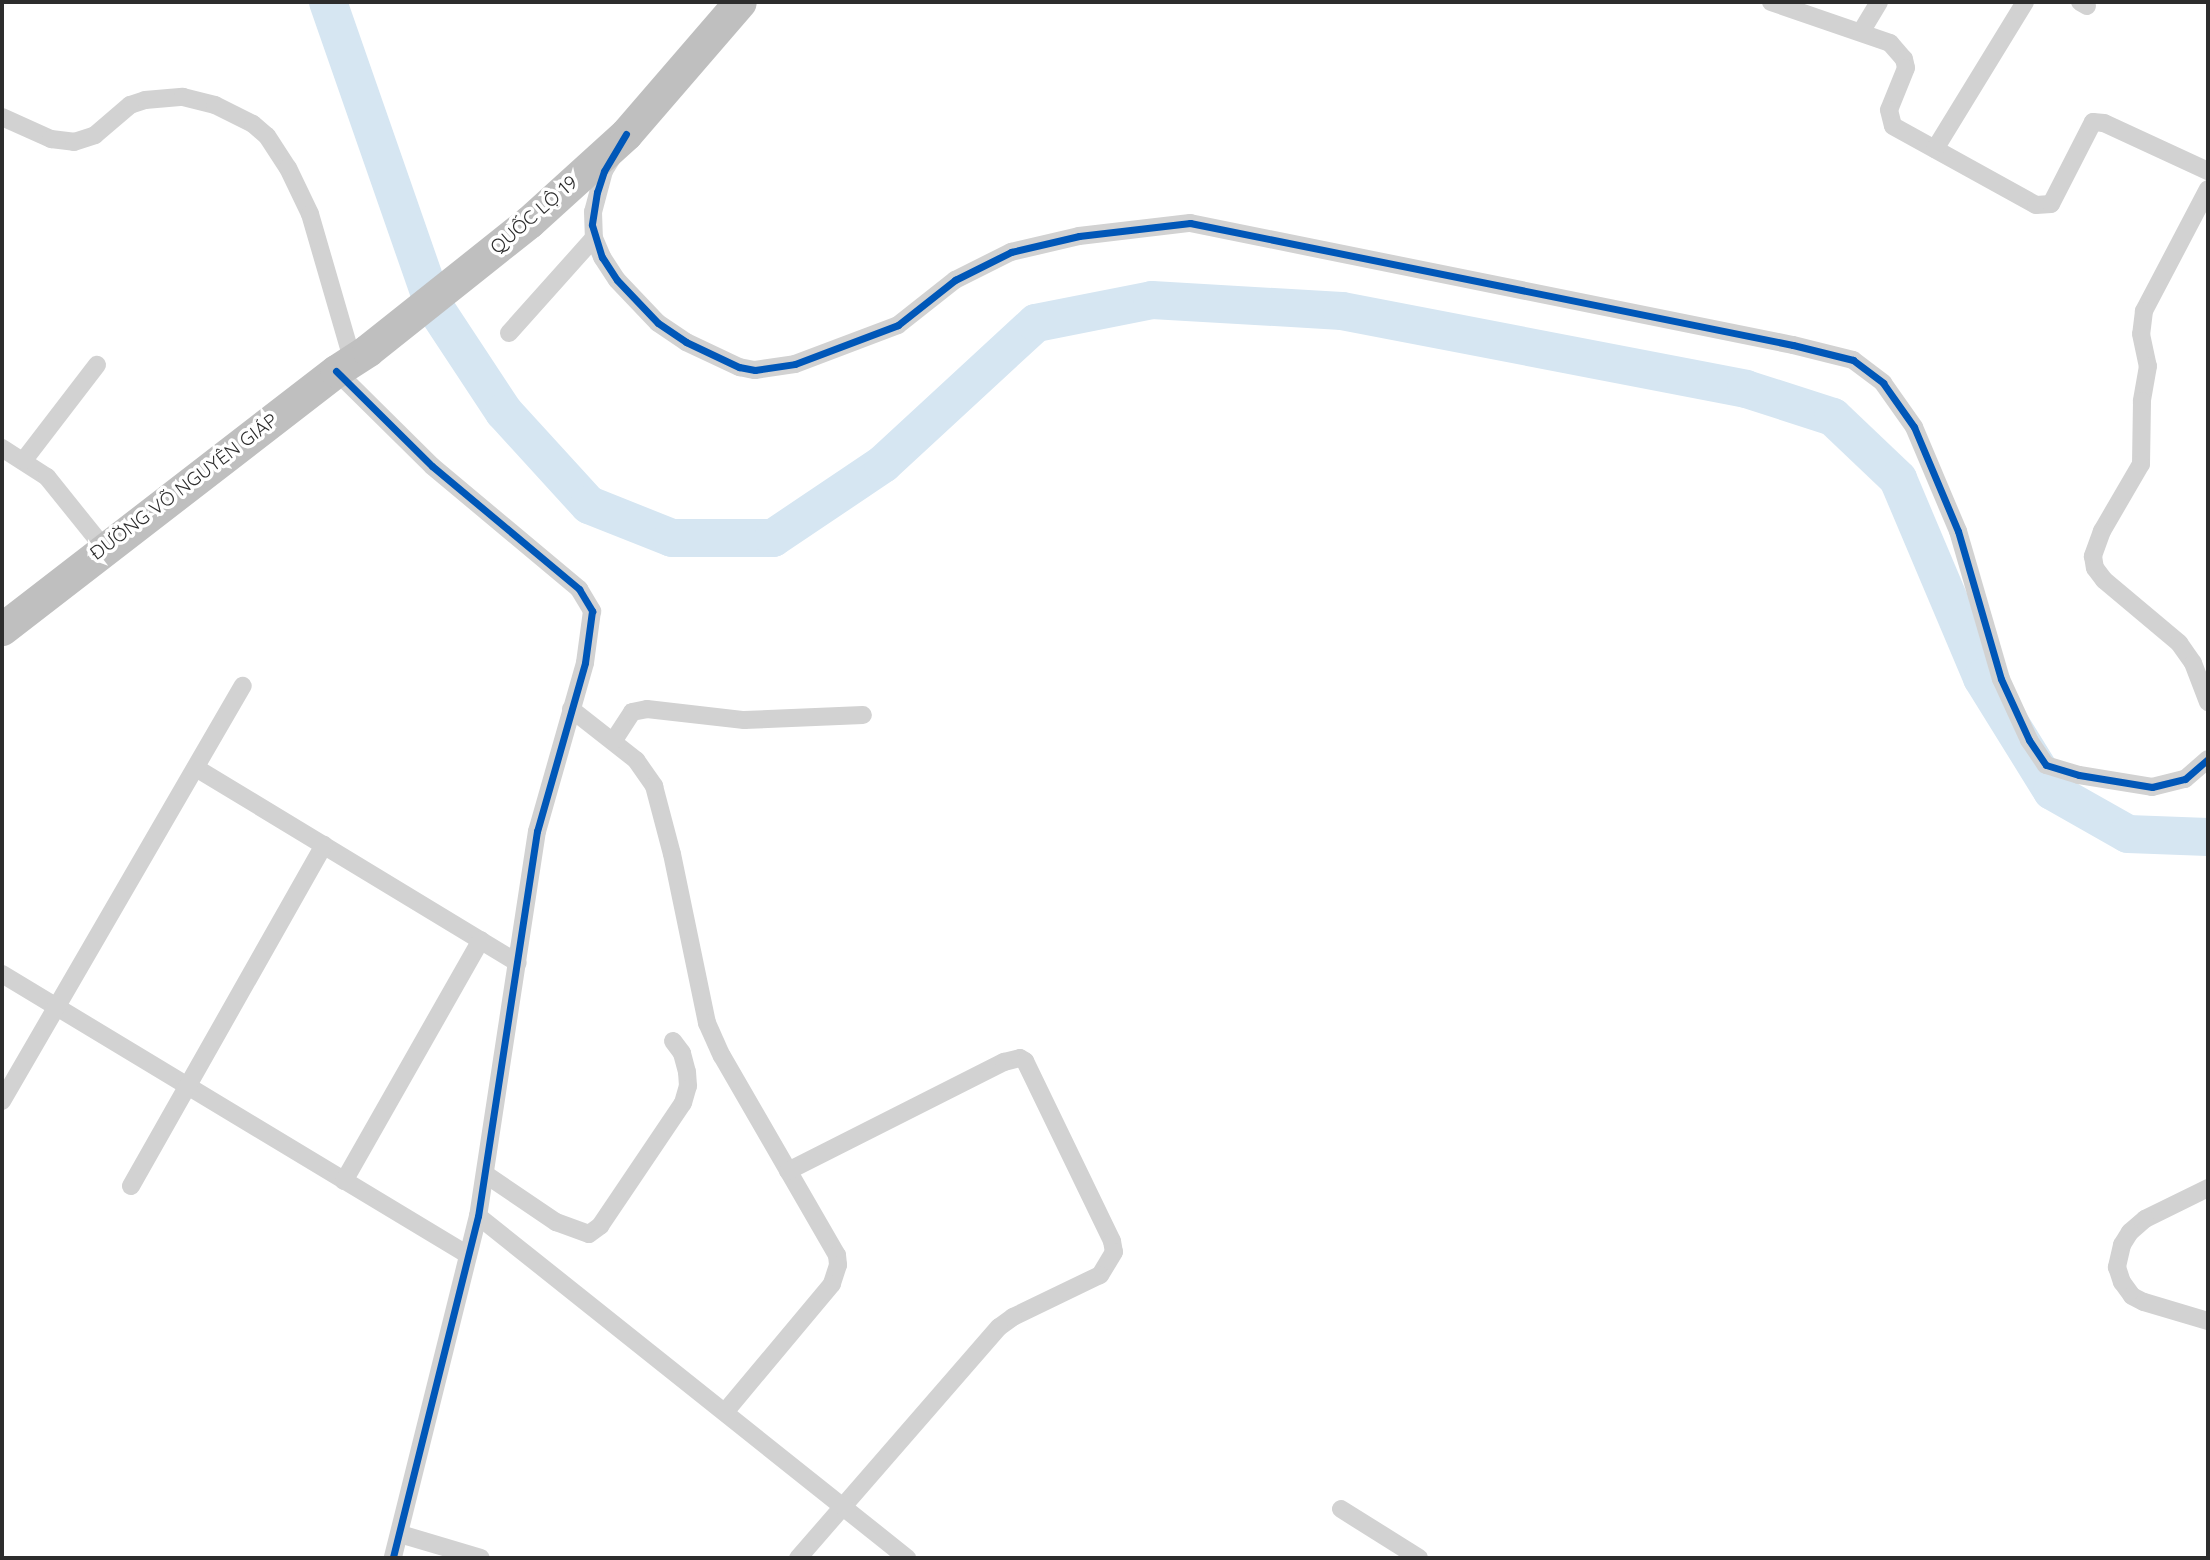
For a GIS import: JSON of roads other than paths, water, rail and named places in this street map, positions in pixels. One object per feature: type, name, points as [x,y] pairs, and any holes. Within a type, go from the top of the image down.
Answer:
[{"type":"highway","name":"QUỐC LỘ 19","points":[[352,360],[528,222],[626,134],[740,2]]},
{"type":"highway","name":"ĐƯỜNG VÕ NGUYÊN GIÁP","points":[[2,629],[352,360]]},
{"type":"street","points":[[1771,2],[1890,43],[1904,59],[1903,77],[1889,110],[1892,126],[2036,205],[2051,204],[2092,122],[2105,123],[2208,171]]},
{"type":"street","points":[[1861,32],[1879,2]]},
{"type":"street","points":[[1936,149],[2025,2]]},
{"type":"street","points":[[2,117],[51,139],[74,142],[95,135],[131,105],[145,100],[183,97],[215,105],[254,124],[267,136],[288,168],[310,214],[352,360],[432,466],[579,589],[588,600],[592,611],[590,642],[541,811],[478,1216],[393,1558]]},
{"type":"street","points":[[626,134],[604,171],[597,192],[593,212],[594,237],[601,257],[617,280],[658,323],[720,360],[755,370],[795,365],[898,325],[954,280],[1011,252],[1079,236],[1190,223],[1853,360],[1883,383],[1914,427],[1958,531],[2001,679],[2029,740],[2046,765],[2079,775],[2152,787],[2185,779],[2208,759]]},
{"type":"street","points":[[2208,189],[2144,311],[2141,334],[2148,366],[2142,401],[2141,464],[2102,531],[2093,556],[2095,568],[2104,580],[2179,643],[2193,663],[2208,702]]},
{"type":"street","points":[[509,332],[594,237]]},
{"type":"street","points":[[24,460],[97,365]]},
{"type":"street","points":[[2,448],[47,477],[104,548]]},
{"type":"street","points":[[2,1101],[243,686]]},
{"type":"street","points":[[572,709],[636,760],[654,786],[672,854],[707,1023],[837,1255],[836,1276],[824,1294],[725,1412]]},
{"type":"street","points":[[614,740],[632,712],[638,710],[744,720],[863,715]]},
{"type":"street","points":[[196,768],[517,963]]},
{"type":"street","points":[[131,1186],[324,845]]},
{"type":"street","points":[[344,1181],[481,940]]},
{"type":"street","points":[[2,974],[468,1255]]},
{"type":"street","points":[[485,1174],[556,1222],[589,1234],[600,1226],[683,1103],[688,1086],[687,1072],[682,1054],[673,1041]]},
{"type":"street","points":[[788,1171],[1004,1062],[1020,1058],[1025,1061],[1112,1241],[1111,1261],[1101,1275],[1013,1317],[986,1340],[799,1558]]},
{"type":"street","points":[[2208,1188],[2145,1219],[2130,1232],[2122,1245],[2117,1267],[2122,1283],[2132,1296],[2144,1303],[2208,1321]]},
{"type":"street","points":[[478,1216],[907,1558]]},
{"type":"street","points":[[1341,1509],[1419,1558]]},
{"type":"street","points":[[400,1534],[481,1558]]},
{"type":"waterway","points":[[328,2],[434,306],[504,412],[589,505],[672,538],[773,538],[883,464],[1036,323],[1152,300],[1342,311],[1746,389],[1833,417],[1898,479],[1982,678],[2052,791],[2128,834],[2208,837]]}]
